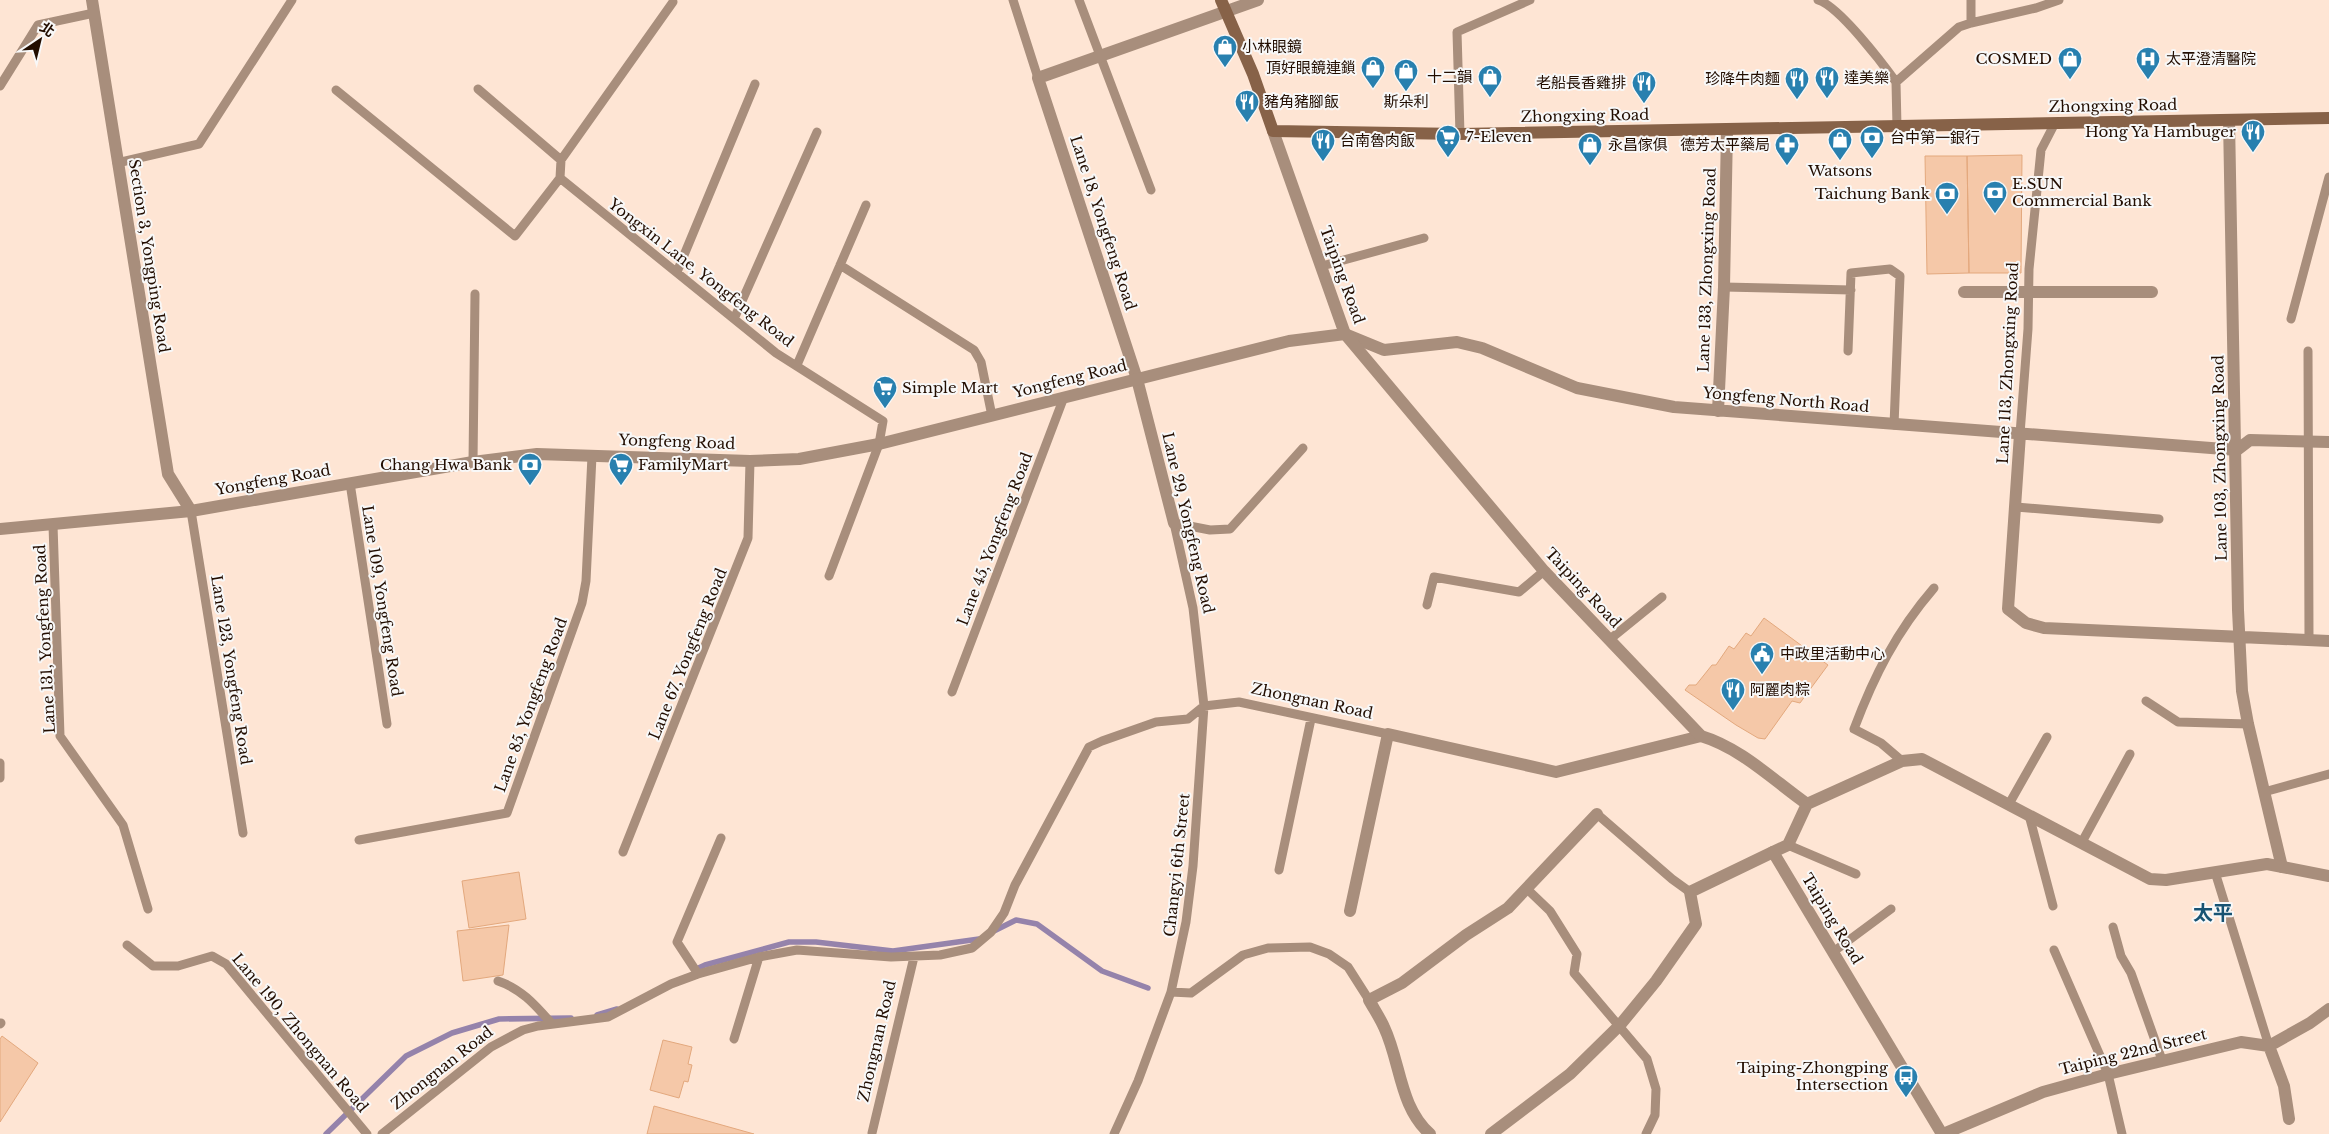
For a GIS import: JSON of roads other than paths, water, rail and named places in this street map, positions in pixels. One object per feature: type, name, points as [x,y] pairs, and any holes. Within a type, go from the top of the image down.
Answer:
[{"type":"main road","name":"Taiping Road","points":[[1221,0],[1252,74],[1273,131]]},
{"type":"main road","name":"Zhongxing Road","points":[[1273,131],[1460,134],[2329,118]]},
{"type":"street","name":"Section 3, Yongping Road","points":[[92,0],[168,474],[192,511]]},
{"type":"street","points":[[1038,78],[1258,0]]},
{"type":"street","name":"Lane 18, Yongfeng Road","points":[[1038,78],[1137,379]]},
{"type":"street","name":"Lane 103, Zhongxing Road","points":[[2230,120],[2242,691],[2282,868]]},
{"type":"street","name":"Lane 133, Zhongxing Road","points":[[1718,410],[1724,287],[1727,130]]},
{"type":"street","name":"Taiping Road","points":[[1273,131],[1345,334],[1544,571],[1701,736],[1718,741],[1736,752],[1807,804]]},
{"type":"street","points":[[1964,292],[2152,292]]},
{"type":"street","name":"Yongfeng Road","points":[[0,529],[192,511],[473,462],[537,454],[750,461],[799,459],[879,444],[1289,341],[1345,334]]},
{"type":"street","name":"Yongfeng North Road","points":[[1345,334],[1384,350],[1457,342],[1482,348],[1578,388],[1638,401],[1894,425],[2237,450]]},
{"type":"street","name":"Lane 29, Yongfeng Road","points":[[1137,379],[1174,523]]},
{"type":"street","name":"Lane 113, Zhongxing Road","points":[[2020,434],[2008,609],[2026,623],[2044,628],[2240,636]]},
{"type":"street","points":[[2237,450],[2250,440],[2329,442]]},
{"type":"street","points":[[2240,636],[2329,641]]},
{"type":"street","points":[[1350,911],[1388,734]]},
{"type":"street","name":"Zhongnan Road","points":[[1388,734],[1556,772],[1701,736]]},
{"type":"street","points":[[1491,1134],[1570,1074],[1620,1025],[1656,981],[1696,924],[1690,892],[1788,844],[1807,804],[1902,760],[1922,759],[2150,879],[2166,880],[2267,864],[2329,876]]},
{"type":"street","points":[[1430,1134],[1417,1123],[1407,1100],[1385,1028],[1368,1000],[1402,982],[1466,935],[1495,918],[1527,889],[1597,814]]},
{"type":"street","name":"Taiping Road","points":[[1773,852],[1942,1134]]},
{"type":"street","points":[[2288,1120],[2284,1086],[2270,1046],[2310,1023],[2329,1009]]},
{"type":"street","name":"Taiping 22nd Street","points":[[1942,1134],[2043,1092],[2108,1074],[2241,1042],[2270,1046]]},
{"type":"lane","points":[[117,163],[199,144],[292,0]]},
{"type":"lane","points":[[1013,0],[1038,78]]},
{"type":"lane","points":[[1079,0],[1150,190]]},
{"type":"lane","points":[[1460,134],[1457,32],[1530,0]]},
{"type":"lane","points":[[1818,0],[1833,9],[1883,64],[1896,82],[1897,126]]},
{"type":"lane","points":[[1970,0],[1971,22]]},
{"type":"lane","points":[[1896,82],[1959,28],[1971,22],[2036,8],[2059,0]]},
{"type":"lane","points":[[336,90],[515,236],[560,178],[561,160],[673,2]]},
{"type":"lane","points":[[0,86],[38,25],[94,13]]},
{"type":"lane","points":[[676,272],[756,84]]},
{"type":"lane","points":[[478,89],[561,160]]},
{"type":"lane","name":"Lane 113, Zhongxing Road","points":[[2020,434],[2029,269],[2042,150],[2055,123]]},
{"type":"lane","points":[[734,319],[817,132]]},
{"type":"lane","name":"Yongxin Lane, Yongfeng Road","points":[[560,178],[776,352],[883,422],[879,444]]},
{"type":"lane","points":[[2291,319],[2329,178]]},
{"type":"lane","points":[[797,365],[866,205]]},
{"type":"lane","points":[[1322,266],[1424,238]]},
{"type":"lane","points":[[840,265],[974,350],[980,362],[992,416]]},
{"type":"lane","points":[[1848,351],[1851,273],[1890,269],[1900,276],[1894,425]]},
{"type":"lane","points":[[1724,287],[1851,290]]},
{"type":"lane","points":[[473,462],[475,294]]},
{"type":"lane","points":[[2308,351],[2309,640]]},
{"type":"lane","name":"Lane 45, Yongfeng Road","points":[[952,692],[1064,396]]},
{"type":"lane","points":[[829,576],[879,444]]},
{"type":"lane","points":[[1174,523],[1210,530],[1230,529],[1302,448]]},
{"type":"lane","name":"Lane 85, Yongfeng Road","points":[[359,840],[507,813],[582,603],[586,581],[592,456]]},
{"type":"lane","name":"Lane 67, Yongfeng Road","points":[[623,852],[748,538],[750,461]]},
{"type":"lane","name":"Lane 109, Yongfeng Road","points":[[350,483],[387,724]]},
{"type":"lane","points":[[2016,507],[2159,520]]},
{"type":"lane","name":"Lane 123, Yongfeng Road","points":[[192,511],[243,833]]},
{"type":"lane","name":"Lane 29, Yongfeng Road","points":[[1174,523],[1193,608],[1204,706]]},
{"type":"lane","name":"Lane 131, Yongfeng Road","points":[[53,525],[60,736],[124,825],[148,909]]},
{"type":"lane","points":[[1427,605],[1434,577],[1519,592],[1544,571]]},
{"type":"lane","points":[[1902,760],[1881,743],[1854,729],[1867,694],[1897,636],[1934,588]]},
{"type":"lane","points":[[1609,640],[1662,597]]},
{"type":"lane","points":[[2146,701],[2178,722],[2248,724]]},
{"type":"lane","name":"Zhongnan Road","points":[[382,1134],[491,1047],[523,1030],[552,1024],[608,1017],[671,984],[698,974],[797,950],[863,956],[914,956],[940,955],[972,948],[991,932],[1004,913],[1015,885],[1089,747],[1102,741],[1156,722],[1188,719],[1204,706],[1239,702],[1388,734]]},
{"type":"lane","name":"Changyi 6th Street","points":[[1114,1134],[1138,1081],[1171,992],[1186,922],[1193,866],[1204,706]]},
{"type":"lane","points":[[1279,870],[1311,718]]},
{"type":"lane","points":[[2009,804],[2047,737]]},
{"type":"lane","points":[[2082,842],[2130,754]]},
{"type":"lane","points":[[0,763],[0,778]]},
{"type":"lane","points":[[2264,792],[2329,774]]},
{"type":"lane","points":[[1597,814],[1672,879],[1690,892]]},
{"type":"lane","points":[[2029,815],[2053,906]]},
{"type":"lane","points":[[698,974],[678,942],[721,838]]},
{"type":"lane","points":[[1788,844],[1856,874]]},
{"type":"lane","points":[[2215,872],[2270,1046]]},
{"type":"lane","points":[[1527,889],[1550,911],[1577,954],[1574,973],[1647,1059],[1652,1070],[1656,1089],[1654,1115],[1646,1134]]},
{"type":"lane","points":[[1833,952],[1891,909]]},
{"type":"lane","points":[[2113,927],[2121,956],[2131,972],[2162,1060]]},
{"type":"lane","name":"Lane 190, Zhongnan Road","points":[[127,945],[154,966],[178,966],[212,956],[218,957],[226,964],[367,1134]]},
{"type":"lane","points":[[1171,992],[1191,993],[1243,955],[1268,948],[1310,946],[1329,954],[1348,967],[1368,1000]]},
{"type":"lane","points":[[2054,950],[2108,1074],[2122,1134]]},
{"type":"lane","name":"Zhongnan Road","points":[[872,1133],[914,956]]},
{"type":"lane","points":[[734,1039],[759,958]]},
{"type":"lane","points":[[498,981],[510,985],[523,994],[552,1024]]},
{"type":"waterway","points":[[992,932],[1016,920],[1037,924],[1102,971],[1148,988]]},
{"type":"waterway","points":[[694,970],[705,965],[789,942],[816,942],[893,951],[979,939]]},
{"type":"waterway","points":[[597,1015],[617,1009]]},
{"type":"waterway","points":[[326,1134],[406,1056],[452,1033],[499,1019],[571,1018]]},
{"type":"place","name":"小林眼鏡","points":[[1225,68]]},
{"type":"place","name":"COSMED","points":[[2070,80]]},
{"type":"place","name":"太平澄清醫院","points":[[2148,80]]},
{"type":"place","name":"頂好眼鏡連鎖","points":[[1373,89]]},
{"type":"place","name":"斯朵利","points":[[1406,92]]},
{"type":"place","name":"十二韻","points":[[1490,98]]},
{"type":"place","name":"達美樂","points":[[1827,99]]},
{"type":"place","name":"珍降牛肉麵","points":[[1797,100]]},
{"type":"place","name":"老船長香雞排","points":[[1644,104]]},
{"type":"place","name":"豬角豬腳飯","points":[[1247,123]]},
{"type":"place","name":"Hong Ya Hambuger","points":[[2253,153]]},
{"type":"place","name":"7-Eleven","points":[[1448,158]]},
{"type":"place","name":"台中第一銀行","points":[[1872,159]]},
{"type":"place","name":"Watsons","points":[[1840,161]]},
{"type":"place","name":"台南魯肉飯","points":[[1323,162]]},
{"type":"place","name":"永昌傢俱","points":[[1590,166]]},
{"type":"place","name":"德芳太平藥局","points":[[1787,166]]},
{"type":"place","name":"E.SUN Commercial Bank","points":[[1995,214]]},
{"type":"place","name":"Taichung Bank","points":[[1947,215]]},
{"type":"place","name":"Simple Mart","points":[[885,409]]},
{"type":"place","name":"Chang Hwa Bank","points":[[530,486]]},
{"type":"place","name":"FamilyMart","points":[[621,486]]},
{"type":"place","name":"中政里活動中心","points":[[1762,675]]},
{"type":"place","name":"阿麗肉粽","points":[[1733,711]]},
{"type":"place","name":"Taiping-Zhongping Intersection","points":[[1906,1098]]},
{"type":"district","name":"太平","points":[[2213,913]]}]
